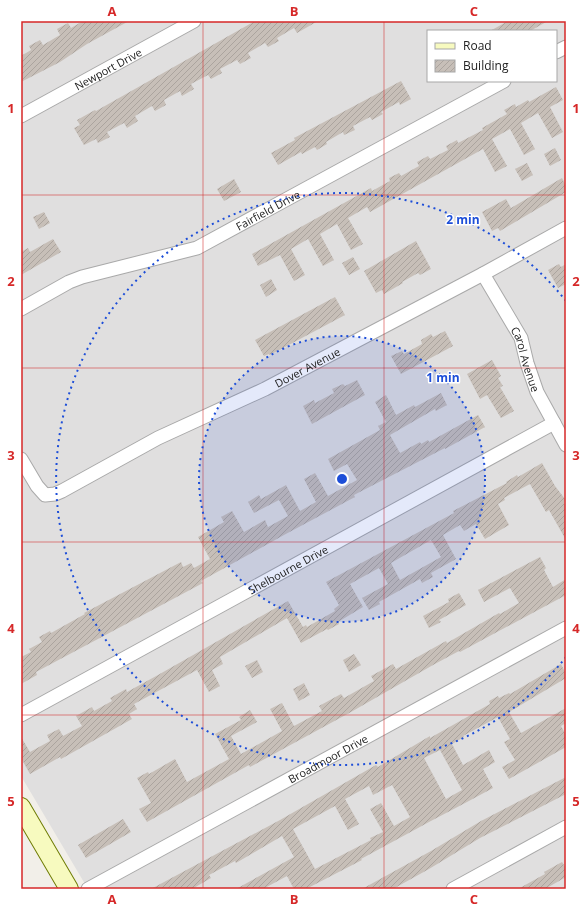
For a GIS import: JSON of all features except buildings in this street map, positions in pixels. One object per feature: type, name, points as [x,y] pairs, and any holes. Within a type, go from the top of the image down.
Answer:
[{"type":"main road","points":[[21,807],[69,889]]},
{"type":"street","name":"Newport Drive","points":[[21,116],[194,21]]},
{"type":"street","points":[[557,52],[566,47]]},
{"type":"street","name":"Fairfield Drive","points":[[21,309],[69,282],[82,277],[197,248],[502,82]]},
{"type":"street","name":"Dover Avenue","points":[[21,459],[36,486],[45,495],[62,491],[158,438],[265,389],[483,274],[566,228]]},
{"type":"street","name":"Carol Avenue","points":[[483,274],[521,338],[527,363],[537,392],[566,445]]},
{"type":"street","name":"Shelbourne Drive","points":[[21,715],[554,423]]},
{"type":"street","name":"Broadmoor Drive","points":[[88,889],[566,628]]},
{"type":"street","points":[[453,889],[566,827]]},
{"type":"shaded area","points":[[21,21],[566,21],[566,889],[88,889],[21,776]]}]
